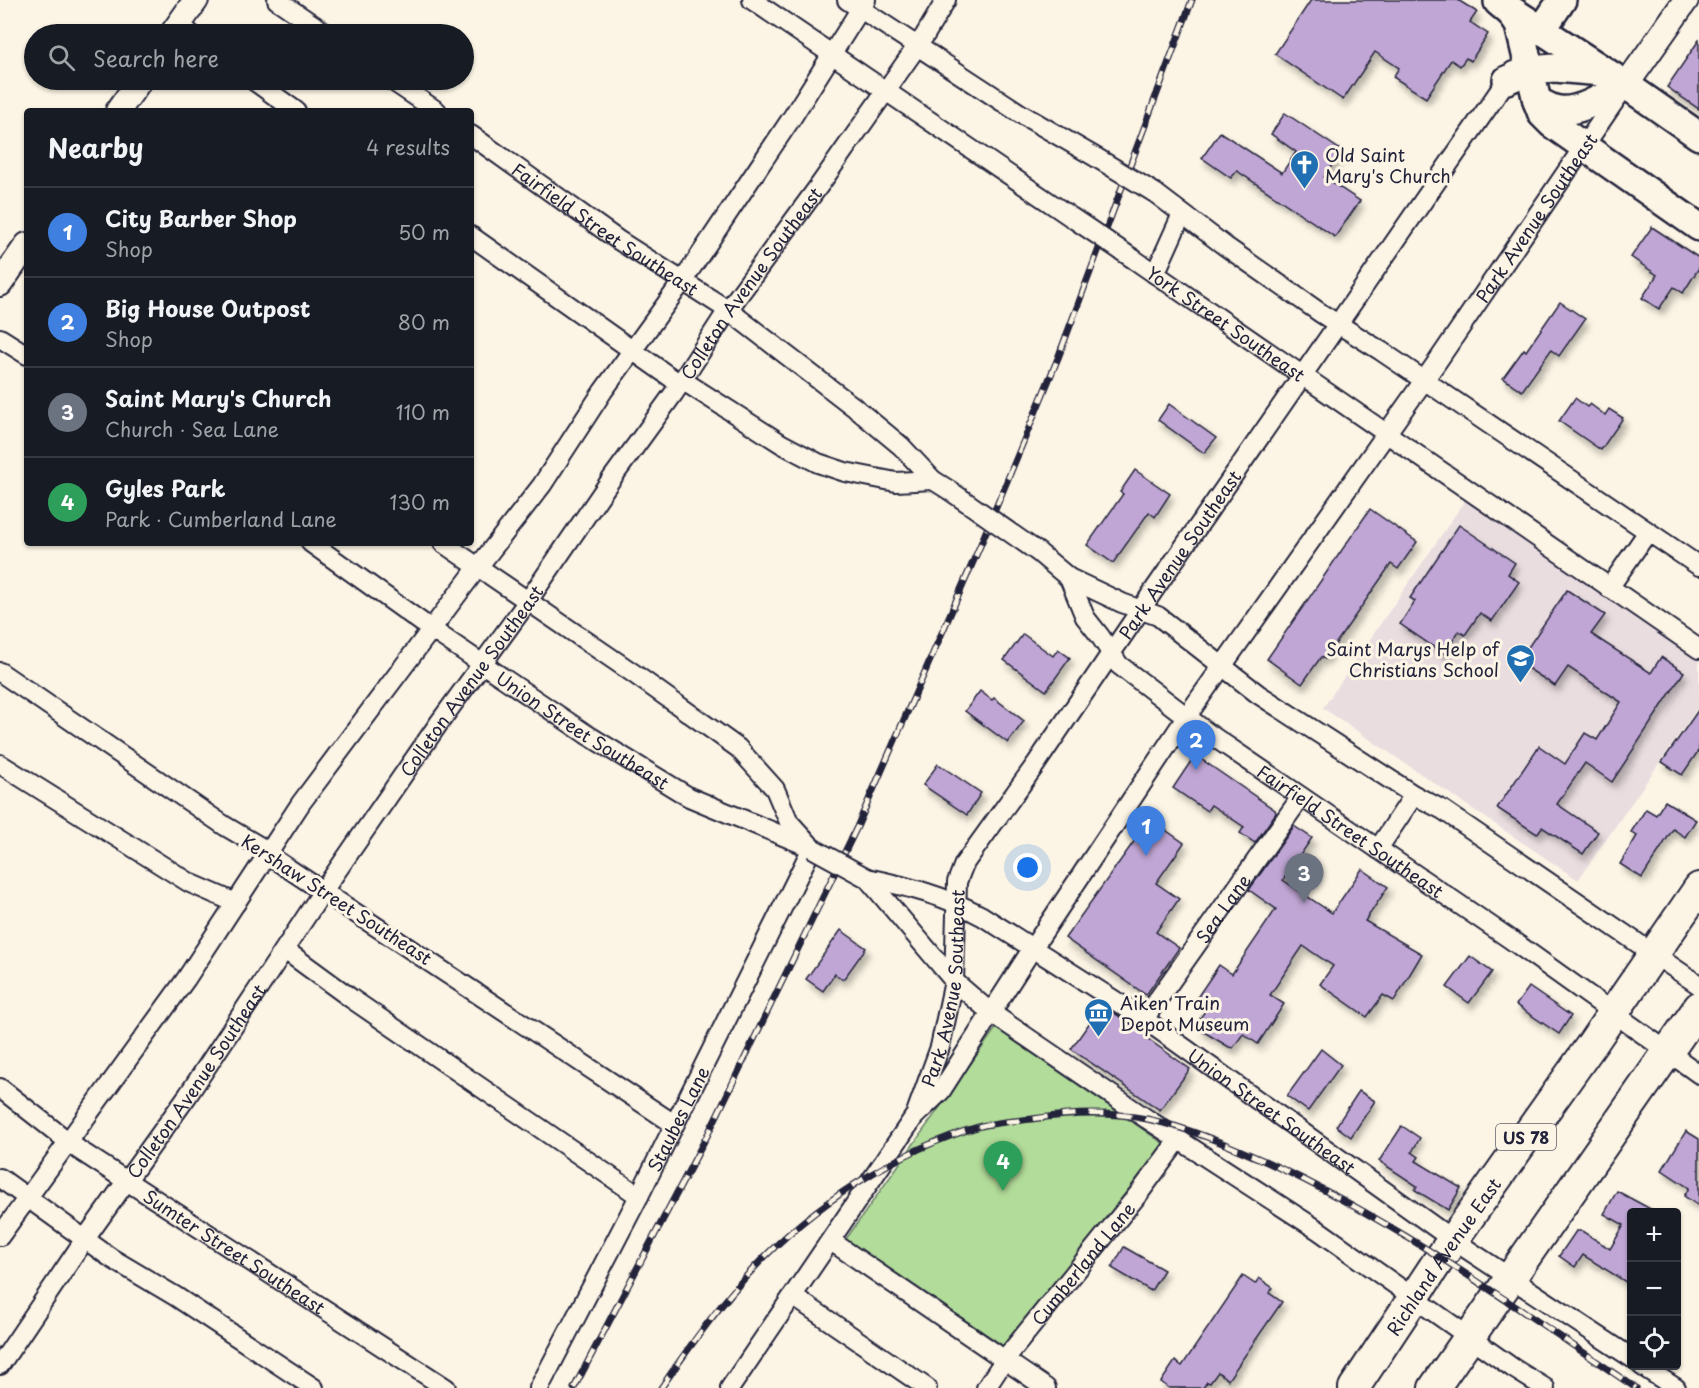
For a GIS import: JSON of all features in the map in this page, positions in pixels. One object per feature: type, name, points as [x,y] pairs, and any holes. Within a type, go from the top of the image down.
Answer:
[{"type":"main road","points":[[1541,30],[1562,0]]},
{"type":"main road","points":[[1497,1],[1699,136]]},
{"type":"main road","points":[[1497,1],[1511,13],[1520,26],[1521,68],[1542,114],[1552,124],[1699,227]]},
{"type":"main road","points":[[1521,68],[1555,68],[1616,79]]},
{"type":"main road","points":[[1537,100],[1551,108],[1572,109],[1616,79]]},
{"type":"main road","name":"Richland Avenue East","points":[[1354,1388],[1453,1240],[1614,1013],[1699,888]]},
{"type":"main road","points":[[1434,1388],[1699,1007]]},
{"type":"street","points":[[184,24],[196,0]]},
{"type":"street","points":[[277,0],[312,24]]},
{"type":"street","name":"York Street Southeast","points":[[752,0],[1135,260],[1699,649]]},
{"type":"street","name":"Colleton Avenue Southeast","points":[[0,1365],[85,1239],[128,1181],[439,723],[528,601],[609,481],[885,91],[946,0]]},
{"type":"street","points":[[1616,79],[1686,0]]},
{"type":"street","points":[[0,1236],[186,979],[301,803],[542,485],[603,391],[682,282],[832,54],[858,3],[1021,114],[1155,193],[1337,324],[1699,566]]},
{"type":"street","name":"Park Avenue Southeast","points":[[914,1117],[940,1047],[954,981],[957,882],[964,864],[1337,324],[1521,68],[1541,30]]},
{"type":"street","name":"Park Avenue Southeast","points":[[730,1388],[914,1117],[940,1091],[1187,716],[1424,381],[1584,147],[1616,79]]},
{"type":"street","points":[[120,108],[133,90]]},
{"type":"street","points":[[267,90],[292,108]]},
{"type":"street","points":[[406,90],[433,108]]},
{"type":"street","name":"Fairfield Street Southeast","points":[[474,137],[618,240],[728,310],[854,407],[900,446],[933,480],[1038,552],[1069,578],[1122,603],[1158,616],[1258,694],[1414,795],[1443,810],[1699,986]]},
{"type":"street","points":[[1155,274],[1182,214]]},
{"type":"street","points":[[474,238],[633,351],[782,444],[818,463],[845,472],[896,482],[933,480]]},
{"type":"street","points":[[0,284],[24,252]]},
{"type":"street","points":[[0,338],[24,353]]},
{"type":"street","points":[[1609,588],[1647,533]]},
{"type":"street","name":"Union Street Southeast","points":[[315,546],[431,629],[586,734],[689,797],[812,848],[867,878],[926,891],[956,902],[981,916],[1144,1020],[1453,1240],[1627,1355]]},
{"type":"street","name":"Union Street Southeast","points":[[447,546],[738,748],[775,789],[789,822],[812,848]]},
{"type":"street","name":"Fairfield Street Southeast","points":[[1069,578],[1084,617],[1119,665],[1208,733],[1699,1074]]},
{"type":"street","name":"Kershaw Street Southeast","points":[[0,672],[225,826],[264,849],[268,855],[674,1124]]},
{"type":"street","points":[[0,764],[190,883],[236,903]]},
{"type":"street","points":[[1378,849],[1414,795]]},
{"type":"street","name":"Sea Lane","points":[[1144,1020],[1301,797]]},
{"type":"street","name":"Staubes Lane","points":[[539,1388],[639,1196],[812,848]]},
{"type":"street","name":"Union Street Southeast","points":[[867,878],[954,981],[990,1012],[1318,1230],[1513,1368],[1545,1388]]},
{"type":"street","points":[[285,950],[352,999],[639,1196]]},
{"type":"street","name":"Sumter Street Southeast","points":[[0,1088],[68,1141],[446,1388]]},
{"type":"street","name":"Cumberland Lane","points":[[986,1388],[1005,1359],[1140,1192],[1179,1139]]},
{"type":"street","points":[[0,1178],[111,1258],[175,1296],[314,1388]]},
{"type":"street","points":[[831,1241],[1046,1388]]},
{"type":"street","points":[[793,1296],[927,1388]]},
{"type":"street","points":[[1649,1370],[1676,1388]]},
{"type":"shaded area","name":"Saint Marys Help of Christians School","points":[[1466,499],[1699,660],[1699,706],[1578,880],[1323,708]]},
{"type":"green space","points":[[996,1028],[1164,1144],[1005,1347],[846,1239]]},
{"type":"building","points":[[1311,0],[1458,0],[1477,12],[1470,22],[1488,34],[1471,61],[1466,58],[1460,66],[1451,60],[1426,98],[1393,77],[1399,68],[1375,52],[1343,100],[1275,54]]},
{"type":"building","points":[[1699,40],[1699,109],[1667,87]]},
{"type":"building","name":"Old Saint Mary's Church","points":[[1285,113],[1342,151],[1324,177],[1360,201],[1335,237],[1237,171],[1231,178],[1202,158],[1220,132],[1282,173],[1296,152],[1271,134]]},
{"type":"building","points":[[1652,227],[1699,258],[1699,268],[1683,293],[1674,287],[1659,309],[1642,298],[1657,275],[1631,257]]},
{"type":"building","points":[[1560,302],[1585,319],[1559,356],[1551,350],[1522,391],[1503,378],[1524,349],[1526,351]]},
{"type":"building","points":[[1575,398],[1587,407],[1590,404],[1605,415],[1609,409],[1623,418],[1601,450],[1559,421]]},
{"type":"building","points":[[1169,404],[1216,438],[1204,453],[1158,420]]},
{"type":"building","points":[[1135,470],[1170,494],[1155,517],[1149,512],[1113,563],[1087,545],[1123,494],[1120,492]]},
{"type":"building","points":[[1370,509],[1417,542],[1398,569],[1391,564],[1325,659],[1321,657],[1302,684],[1267,659]]},
{"type":"building","points":[[1459,525],[1515,563],[1508,574],[1519,582],[1492,621],[1480,613],[1465,635],[1459,631],[1444,654],[1400,624],[1415,601],[1410,598]]},
{"type":"building","points":[[1567,590],[1605,615],[1591,634],[1651,673],[1661,657],[1684,672],[1612,782],[1585,763],[1557,804],[1598,832],[1583,854],[1542,827],[1537,834],[1497,808],[1539,746],[1565,764],[1585,733],[1597,740],[1621,702],[1568,667],[1555,686],[1518,662]]},
{"type":"building","points":[[1023,634],[1053,656],[1058,649],[1070,658],[1046,691],[1004,660]]},
{"type":"building","points":[[980,691],[992,700],[994,698],[1024,721],[1008,743],[965,711]]},
{"type":"building","points":[[1699,709],[1699,750],[1682,775],[1662,762]]},
{"type":"building","points":[[1195,755],[1275,810],[1276,813],[1255,843],[1240,833],[1244,827],[1211,805],[1207,811],[1173,788]]},
{"type":"building","points":[[938,764],[981,793],[967,815],[923,785]]},
{"type":"building","points":[[1665,801],[1696,820],[1685,837],[1673,829],[1642,878],[1620,864],[1637,836],[1631,832],[1646,809],[1656,815]]},
{"type":"building","points":[[1150,819],[1184,843],[1156,883],[1179,899],[1156,932],[1179,948],[1146,995],[1065,938]]},
{"type":"building","points":[[1294,826],[1312,838],[1283,880],[1332,913],[1362,869],[1388,887],[1365,921],[1422,954],[1394,1001],[1383,995],[1367,1017],[1320,984],[1333,966],[1303,946],[1270,995],[1284,1004],[1258,1044],[1243,1034],[1233,1048],[1229,1047],[1202,1031],[1204,1029],[1199,1025],[1203,1019],[1200,1018],[1208,1007],[1196,999],[1219,965],[1232,974],[1276,909],[1249,890]]},
{"type":"building","points":[[841,930],[866,948],[843,980],[835,974],[823,991],[806,979]]},
{"type":"building","points":[[1470,956],[1492,972],[1469,1003],[1447,987]]},
{"type":"building","points":[[1529,987],[1571,1016],[1559,1034],[1516,1005]]},
{"type":"building","points":[[1102,1005],[1147,1035],[1145,1037],[1190,1069],[1160,1110],[1071,1049]]},
{"type":"building","points":[[1321,1049],[1341,1065],[1308,1111],[1287,1096]]},
{"type":"building","points":[[1359,1091],[1375,1101],[1351,1137],[1336,1126]]},
{"type":"building","points":[[1402,1126],[1420,1138],[1412,1152],[1419,1157],[1416,1161],[1461,1188],[1448,1210],[1415,1190],[1417,1186],[1379,1161]]},
{"type":"building","points":[[1686,1131],[1699,1139],[1699,1206],[1684,1196],[1689,1188],[1662,1170]]},
{"type":"building","points":[[1617,1191],[1649,1208],[1627,1208],[1627,1283],[1583,1255],[1575,1267],[1559,1256],[1576,1231],[1582,1231],[1610,1249],[1624,1225],[1604,1214]]},
{"type":"building","points":[[1124,1247],[1164,1270],[1151,1291],[1112,1268]]},
{"type":"building","points":[[1243,1276],[1255,1284],[1259,1278],[1273,1288],[1269,1293],[1282,1302],[1228,1380],[1218,1372],[1203,1388],[1169,1388],[1161,1382],[1175,1361],[1182,1366]]},
{"type":"railway","points":[[574,1388],[708,1134],[857,827],[980,546],[1058,358],[1192,0]]},
{"type":"railway","points":[[661,1388],[728,1297],[753,1269],[802,1223],[858,1182],[918,1149],[981,1126],[1076,1114],[1133,1116],[1147,1119],[1178,1127],[1267,1162],[1363,1211],[1456,1267],[1636,1388]]},
{"type":"place","name":"Old Saint Mary's Church","points":[[1304,190]]},
{"type":"place","name":"Saint Marys Help of Christians School","points":[[1520,684]]},
{"type":"place","name":"Big House Outpost","points":[[1196,770]]},
{"type":"place","name":"City Barber Shop","points":[[1146,856]]},
{"type":"place","name":"Saint Mary's Church","points":[[1304,903]]},
{"type":"place","name":"Aiken Train Depot Museum","points":[[1099,1038]]},
{"type":"place","name":"Gyles Park","points":[[1003,1191]]}]
